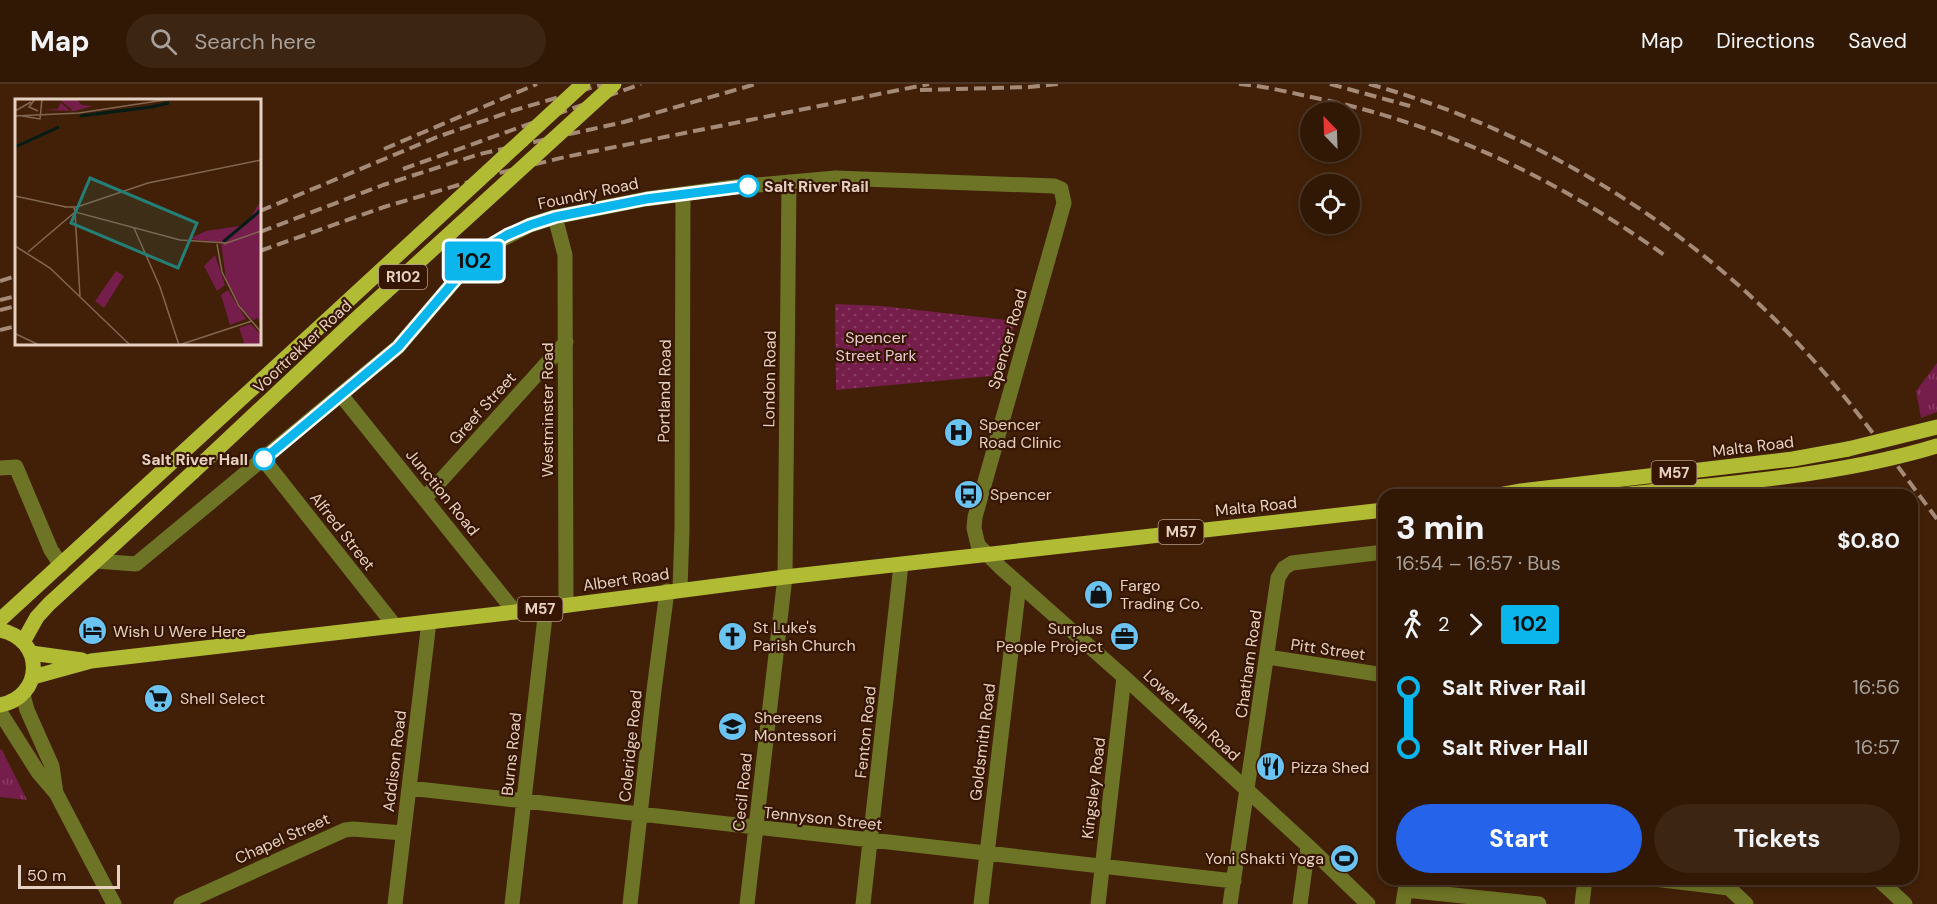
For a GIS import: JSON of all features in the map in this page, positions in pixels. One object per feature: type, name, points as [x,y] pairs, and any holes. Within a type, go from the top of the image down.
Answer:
[{"type":"main road","name":"Voortrekker Road","points":[[0,620],[582,84]]},
{"type":"main road","name":"Voortrekker Road","points":[[27,647],[37,617],[355,320],[614,84]]},
{"type":"main road","name":"Malta Road","points":[[1538,489],[1793,459],[1874,443],[1937,427]]},
{"type":"main road","name":"Malta Road","points":[[1669,489],[1834,469],[1937,446]]},
{"type":"main road","name":"Malta Road","points":[[988,555],[1378,511]]},
{"type":"main road","name":"Albert Road","points":[[33,677],[91,661],[515,612],[673,590],[988,555]]},
{"type":"main road","name":"Albert Road","points":[[0,630],[14,634],[27,647],[91,661]]},
{"type":"main road","points":[[0,705],[10,704],[23,695],[33,677],[34,665],[27,647]]},
{"type":"street","name":"Foundry Road","points":[[96,561],[136,564],[398,347],[457,278],[487,247],[530,225],[555,217],[683,194],[836,178],[1054,186],[1061,189],[1065,198]]},
{"type":"street","name":"London Road","points":[[785,577],[789,182]]},
{"type":"street","name":"Portland Road","points":[[673,590],[682,530],[683,194]]},
{"type":"street","name":"Spencer Road","points":[[988,555],[978,545],[975,537],[975,517],[1065,198]]},
{"type":"street","name":"Westminster Road","points":[[555,217],[565,255],[566,605]]},
{"type":"street","name":"Greef Street","points":[[425,498],[566,342]]},
{"type":"street","name":"Junction Road","points":[[341,395],[515,612]]},
{"type":"street","name":"Alfred Street","points":[[264,459],[395,626]]},
{"type":"street","points":[[0,468],[16,467],[51,550],[61,565]]},
{"type":"street","name":"Chatham Road","points":[[1230,904],[1278,578],[1284,568],[1292,563],[1378,553]]},
{"type":"street","name":"Lower Main Road","points":[[988,555],[1124,677],[1368,904]]},
{"type":"street","name":"Fenton Road","points":[[863,904],[901,565]]},
{"type":"street","name":"Cecil Road","points":[[747,904],[785,577]]},
{"type":"street","name":"Goldsmith Road","points":[[981,904],[1019,585]]},
{"type":"street","name":"Coleridge Road","points":[[630,904],[654,690],[673,590]]},
{"type":"street","name":"Burns Road","points":[[512,904],[546,608]]},
{"type":"street","name":"Addison Road","points":[[395,904],[429,622]]},
{"type":"street","name":"Pitt Street","points":[[1267,657],[1378,674]]},
{"type":"street","name":"Kingsley Road","points":[[1098,904],[1124,677]]},
{"type":"street","points":[[23,695],[27,710],[52,766],[56,793]]},
{"type":"street","points":[[0,712],[38,772],[56,793],[114,904]]},
{"type":"street","name":"Tennyson Street","points":[[409,788],[756,829],[1233,881]]},
{"type":"street","name":"Chapel Street","points":[[181,904],[345,830],[403,833]]},
{"type":"street","points":[[1300,904],[1308,846]]},
{"type":"street","points":[[1582,904],[1584,885]]},
{"type":"street","points":[[1728,904],[1729,885]]},
{"type":"street","points":[[1730,885],[1746,904]]},
{"type":"street","points":[[1884,885],[1905,904]]},
{"type":"street","points":[[1405,891],[1539,904]]},
{"type":"green space","name":"Spencer Street Park","points":[[835,304],[882,306],[1015,321],[1003,375],[836,390]]},
{"type":"green space","points":[[1937,363],[1937,412],[1921,418],[1916,391]]},
{"type":"green space","points":[[0,749],[2,750],[27,800],[0,797]]},
{"type":"railway","points":[[384,149],[537,84]]},
{"type":"railway","points":[[261,211],[437,137],[515,110],[604,84]]},
{"type":"railway","points":[[403,169],[641,84]]},
{"type":"railway","points":[[261,232],[383,185],[480,154],[624,122],[756,84]]},
{"type":"railway","points":[[261,251],[384,207],[499,173],[565,157],[929,84]]},
{"type":"railway","points":[[920,90],[1059,84]]},
{"type":"railway","points":[[1239,84],[1276,89],[1359,108],[1453,139],[1542,179],[1585,203],[1667,257]]},
{"type":"railway","points":[[1330,84],[1410,106]]},
{"type":"railway","points":[[1369,84],[1430,103],[1491,127],[1549,155],[1606,187],[1660,223],[1712,262],[1760,305],[1805,351],[1840,391],[1915,489]]},
{"type":"railway","points":[[0,281],[15,276]]},
{"type":"railway","points":[[0,300],[15,296]]},
{"type":"railway","points":[[0,310],[15,306]]},
{"type":"railway","points":[[0,330],[15,326]]},
{"type":"railway","points":[[1918,493],[1937,519]]},
{"type":"bus line","name":"102","points":[[264,459],[398,347],[457,278],[487,247],[507,235],[555,217],[646,199],[748,186]]},
{"type":"place","name":"Salt River Rail","points":[[748,186]]},
{"type":"place","name":"Spencer Road Clinic","points":[[958,433]]},
{"type":"place","name":"Salt River Hall","points":[[264,459]]},
{"type":"place","name":"Spencer","points":[[969,494]]},
{"type":"place","name":"Fargo Trading Co.","points":[[1099,594]]},
{"type":"place","name":"Wish U Were Here","points":[[92,631]]},
{"type":"place","name":"St Luke's Parish Church","points":[[732,636]]},
{"type":"place","name":"Surplus People Project","points":[[1124,637]]},
{"type":"place","name":"Shell Select","points":[[159,698]]},
{"type":"place","name":"Shereens Montessori","points":[[733,726]]},
{"type":"place","name":"Pizza Shed","points":[[1270,767]]},
{"type":"place","name":"Yoni Shakti Yoga","points":[[1345,858]]}]
